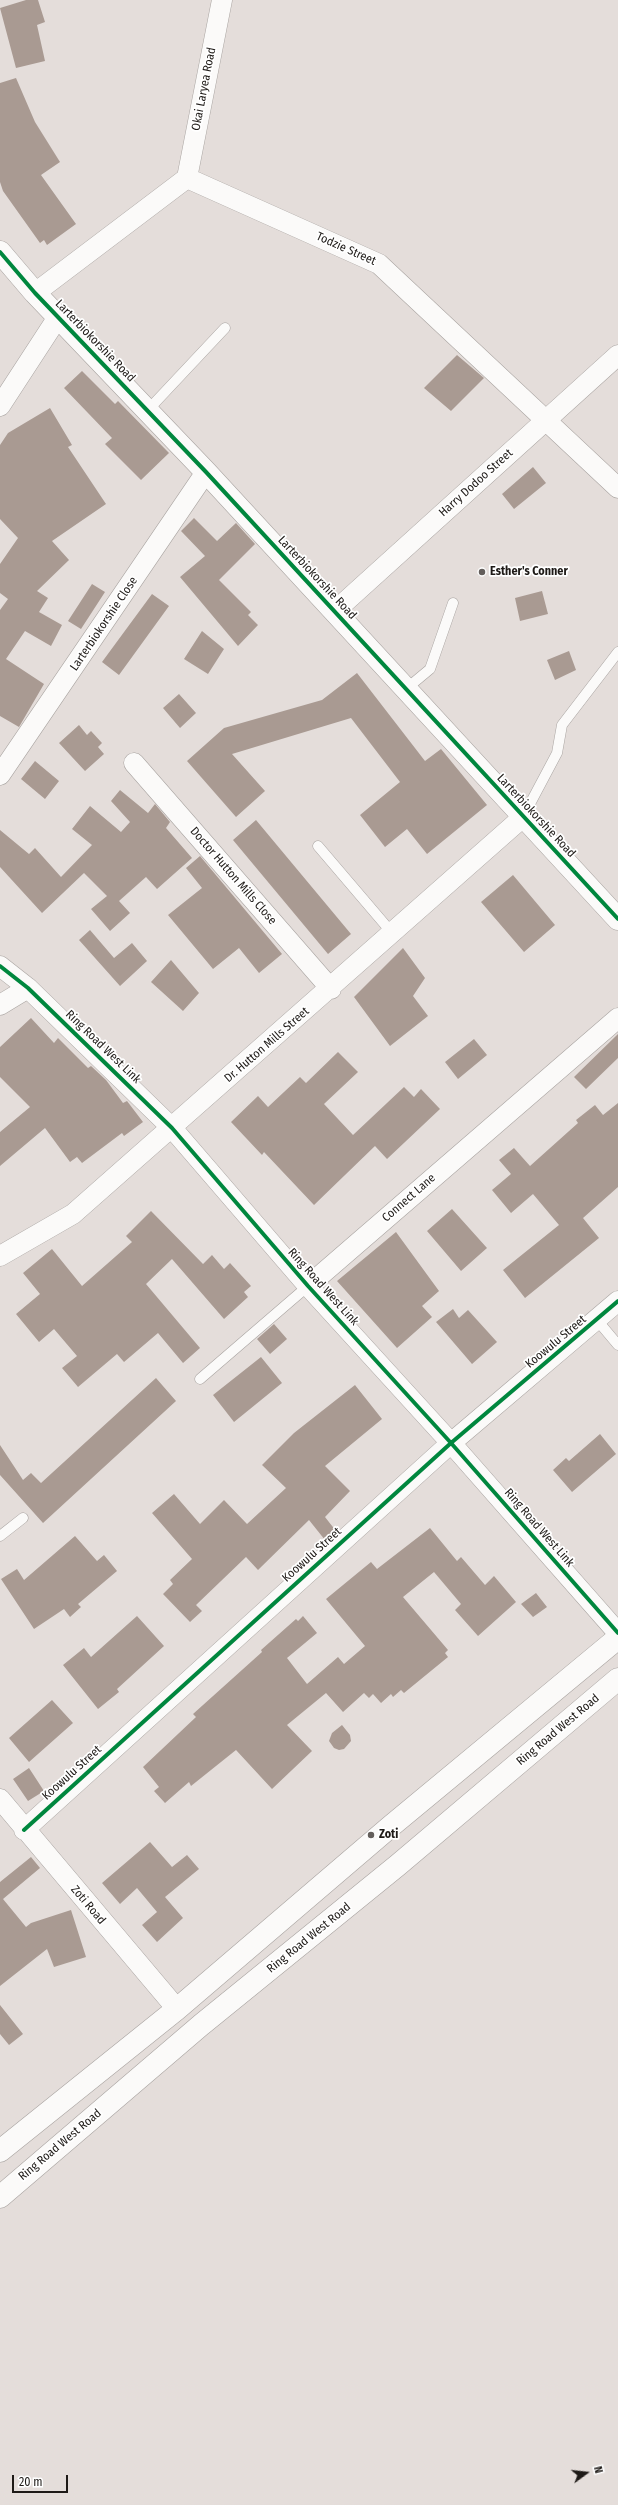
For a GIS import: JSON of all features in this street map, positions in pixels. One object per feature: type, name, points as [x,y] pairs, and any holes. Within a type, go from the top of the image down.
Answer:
[{"type":"main road","name":"Larterbiokorshie Road","points":[[0,252],[35,293],[206,472],[618,919]]},
{"type":"main road","points":[[0,2151],[177,2009],[391,1826],[618,1638]]},
{"type":"main road","name":"Ring Road West Road","points":[[0,2197],[201,2025],[392,1870],[618,1679]]},
{"type":"street","name":"Okai Laryea Road","points":[[187,178],[222,0]]},
{"type":"street","points":[[35,293],[187,178]]},
{"type":"street","name":"Todzie Street","points":[[187,178],[379,264],[618,488]]},
{"type":"street","points":[[0,406],[58,317]]},
{"type":"street","name":"Harry Dodoo Street","points":[[335,611],[618,355]]},
{"type":"street","name":"Larterbiokorshie Close","points":[[0,776],[206,472]]},
{"type":"street","name":"Doctor Hutton Mills Close","points":[[134,763],[331,989]]},
{"type":"street","name":"Dr. Hutton Mills Street","points":[[0,1256],[73,1214],[331,989],[523,817]]},
{"type":"street","name":"Ring Road West Link","points":[[0,966],[28,988],[172,1128],[308,1286],[451,1443],[618,1633]]},
{"type":"street","points":[[0,1005],[28,988]]},
{"type":"street","name":"Connect Lane","points":[[308,1286],[618,1018]]},
{"type":"street","name":"Koowulu Street","points":[[24,1830],[451,1443],[618,1301]]},
{"type":"street","name":"Zoti Road","points":[[0,1800],[177,2009]]},
{"type":"lane","points":[[148,410],[225,328]]},
{"type":"lane","points":[[406,689],[430,669],[453,603]]},
{"type":"lane","points":[[523,817],[558,753],[562,725],[618,652]]},
{"type":"lane","points":[[318,846],[393,934]]},
{"type":"lane","name":"Connect Lane","points":[[200,1379],[308,1286]]},
{"type":"lane","points":[[597,1320],[618,1345]]},
{"type":"lane","points":[[0,1536],[23,1518]]},
{"type":"building","points":[[26,0],[38,0],[45,22],[37,25],[45,61],[16,68],[0,8]]},
{"type":"building","points":[[16,78],[35,122],[60,162],[41,175],[76,224],[47,245],[44,240],[40,243],[3,191],[0,182],[0,83]]},
{"type":"building","points":[[457,355],[484,378],[451,411],[424,388]]},
{"type":"building","points":[[82,371],[115,404],[118,401],[169,453],[141,480],[105,444],[112,438],[64,388]]},
{"type":"building","points":[[50,408],[72,445],[68,447],[106,504],[52,541],[69,560],[37,591],[48,598],[39,612],[62,625],[51,646],[25,631],[6,659],[44,684],[19,727],[0,716],[0,610],[8,599],[0,593],[0,564],[18,538],[0,519],[0,445],[8,433]]},
{"type":"building","points":[[533,467],[546,483],[514,509],[502,494]]},
{"type":"building","points":[[194,518],[217,541],[236,523],[255,544],[219,580],[251,612],[248,615],[258,625],[238,646],[180,577],[205,556],[181,531]]},
{"type":"building","points":[[92,584],[105,592],[81,629],[68,621]]},
{"type":"building","points":[[542,591],[548,614],[520,621],[515,598]]},
{"type":"building","points":[[152,594],[169,606],[119,675],[102,662]]},
{"type":"building","points":[[202,631],[224,649],[208,674],[184,659]]},
{"type":"building","points":[[569,651],[576,670],[555,680],[547,660]]},
{"type":"building","points":[[357,673],[425,761],[441,749],[487,805],[427,854],[407,829],[385,847],[360,815],[400,782],[351,718],[232,754],[265,791],[236,817],[187,761],[224,728],[322,700]]},
{"type":"building","points":[[179,694],[196,713],[180,728],[163,708]]},
{"type":"building","points":[[79,725],[87,735],[91,731],[102,743],[98,747],[104,754],[85,771],[59,743]]},
{"type":"building","points":[[35,761],[59,781],[45,799],[21,779]]},
{"type":"building","points":[[120,790],[148,813],[155,804],[170,822],[166,828],[192,858],[157,889],[146,877],[119,901],[130,913],[110,931],[91,909],[107,896],[84,873],[42,913],[0,867],[0,830],[29,854],[35,848],[61,877],[92,845],[72,829],[90,806],[121,832],[130,822],[111,801]]},
{"type":"building","points":[[256,820],[351,934],[328,954],[233,840]]},
{"type":"building","points":[[200,856],[282,954],[259,973],[239,948],[213,969],[168,915],[202,888],[186,868]]},
{"type":"building","points":[[513,875],[555,925],[524,952],[481,902]]},
{"type":"building","points":[[90,930],[114,958],[132,943],[147,961],[120,986],[79,940]]},
{"type":"building","points":[[403,948],[425,978],[413,996],[428,1016],[390,1046],[354,997]]},
{"type":"building","points":[[171,960],[199,993],[183,1011],[151,982]]},
{"type":"building","points":[[31,1018],[54,1043],[58,1038],[88,1068],[91,1066],[106,1080],[123,1103],[127,1101],[143,1122],[124,1136],[122,1133],[82,1163],[77,1157],[70,1162],[45,1128],[0,1166],[0,1132],[30,1107],[0,1077],[0,1047]]},
{"type":"building","points":[[618,1034],[618,1058],[586,1089],[574,1077]]},
{"type":"building","points":[[474,1039],[487,1055],[458,1079],[445,1062]]},
{"type":"building","points":[[338,1052],[358,1072],[324,1104],[353,1135],[404,1087],[414,1097],[421,1089],[440,1109],[387,1159],[375,1146],[314,1205],[264,1152],[262,1155],[231,1122],[258,1096],[268,1107],[300,1077],[306,1083]]},
{"type":"building","points":[[618,1103],[618,1187],[583,1218],[599,1238],[525,1298],[503,1270],[559,1225],[533,1194],[511,1213],[492,1190],[511,1174],[499,1160],[514,1148],[530,1166],[578,1123],[576,1120],[595,1105],[603,1115]]},
{"type":"building","points":[[452,1209],[487,1248],[461,1271],[427,1231]]},
{"type":"building","points":[[151,1211],[203,1264],[212,1255],[224,1269],[230,1263],[251,1286],[244,1292],[248,1297],[224,1319],[172,1259],[146,1284],[200,1348],[183,1363],[158,1333],[124,1362],[117,1354],[78,1387],[62,1368],[77,1356],[54,1329],[39,1342],[16,1314],[40,1294],[23,1273],[52,1249],[82,1286],[132,1242],[126,1236]]},
{"type":"building","points":[[396,1232],[439,1291],[422,1306],[432,1317],[397,1348],[337,1281]]},
{"type":"building","points":[[453,1309],[459,1318],[468,1310],[497,1342],[472,1364],[436,1322]]},
{"type":"building","points":[[274,1324],[287,1339],[270,1354],[257,1339]]},
{"type":"building","points":[[261,1357],[282,1383],[234,1422],[213,1395]]},
{"type":"building","points":[[156,1378],[176,1401],[43,1523],[0,1475],[0,1445],[23,1480],[31,1473],[41,1483]]},
{"type":"building","points":[[355,1385],[382,1419],[325,1466],[350,1491],[325,1517],[336,1531],[325,1540],[309,1520],[258,1570],[246,1557],[196,1605],[202,1611],[190,1622],[163,1594],[173,1584],[170,1580],[192,1559],[152,1513],[174,1494],[200,1524],[224,1500],[247,1524],[286,1488],[262,1465],[294,1433]]},
{"type":"building","points":[[600,1434],[616,1454],[572,1492],[553,1470],[566,1458],[569,1461]]},
{"type":"building","points":[[430,1528],[457,1561],[461,1557],[485,1585],[494,1576],[516,1602],[478,1636],[455,1610],[461,1604],[434,1572],[403,1597],[448,1650],[445,1653],[448,1657],[404,1693],[401,1690],[393,1697],[391,1694],[381,1703],[373,1694],[369,1698],[364,1693],[343,1712],[326,1693],[287,1725],[312,1751],[272,1789],[236,1750],[191,1786],[189,1782],[165,1803],[154,1791],[159,1787],[143,1767],[196,1717],[193,1714],[262,1652],[261,1650],[296,1619],[298,1621],[303,1616],[317,1633],[287,1658],[307,1684],[338,1657],[344,1664],[365,1646],[326,1599],[371,1562],[377,1569]]},
{"type":"building","points":[[75,1536],[97,1561],[104,1555],[117,1571],[78,1604],[81,1607],[70,1617],[64,1609],[34,1629],[1,1579],[17,1569],[24,1580]]},
{"type":"building","points":[[536,1593],[547,1607],[533,1617],[521,1604]]},
{"type":"building","points":[[137,1616],[164,1646],[117,1689],[119,1692],[98,1709],[63,1665],[84,1648],[91,1657]]},
{"type":"building","points":[[52,1700],[73,1723],[29,1762],[9,1738]]},
{"type":"building","points":[[342,1725],[350,1735],[351,1741],[344,1749],[339,1750],[334,1748],[329,1741],[332,1733]]},
{"type":"building","points":[[29,1768],[44,1791],[28,1801],[13,1779]]},
{"type":"building","points":[[150,1842],[172,1867],[187,1855],[199,1869],[165,1897],[183,1918],[157,1942],[142,1925],[157,1912],[137,1888],[120,1904],[102,1883]]},
{"type":"building","points":[[31,1857],[40,1868],[3,1899],[26,1927],[31,1923],[71,1910],[86,1957],[54,1967],[47,1949],[0,1986],[0,1882]]},
{"type":"building","points":[[0,2005],[23,2034],[9,2045],[0,2034]]},
{"type":"cycle path","points":[[0,252],[35,293],[206,472],[618,919]]},
{"type":"cycle path","points":[[0,966],[28,988],[172,1128],[308,1286],[451,1443],[618,1633]]},
{"type":"cycle path","points":[[24,1830],[451,1443],[618,1301]]},
{"type":"place","name":"Esther's Conner","points":[[482,572]]},
{"type":"place","name":"Zoti","points":[[371,1835]]}]
